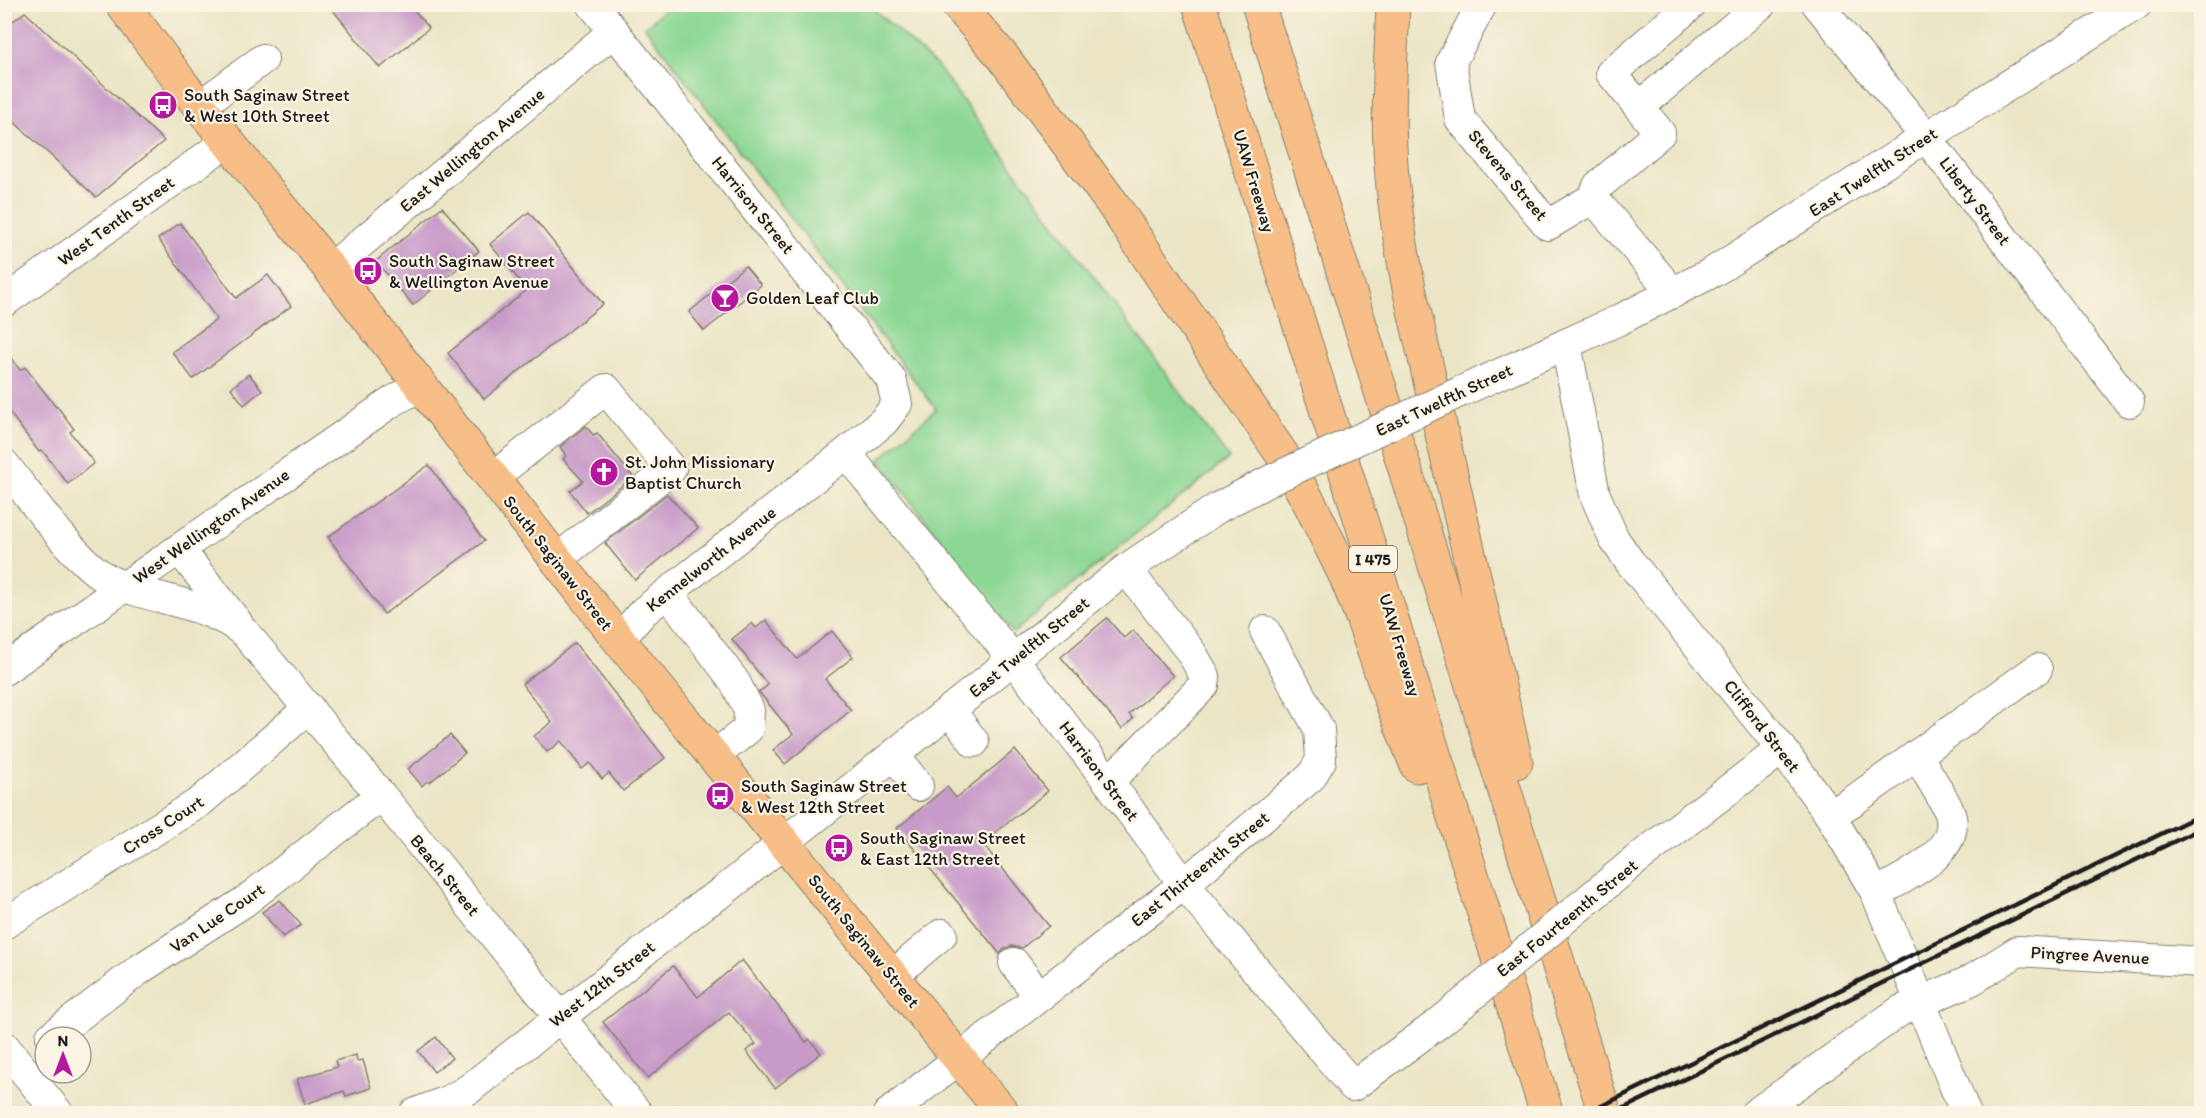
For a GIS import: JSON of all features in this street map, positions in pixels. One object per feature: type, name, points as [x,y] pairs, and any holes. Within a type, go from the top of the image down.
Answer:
[{"type":"main road","name":"South Saginaw Street","points":[[122,4],[619,640],[1004,1113]]},
{"type":"main road","points":[[957,4],[1028,88],[1113,203]]},
{"type":"main road","points":[[984,4],[1039,83],[1113,203],[1268,433],[1311,504],[1359,609],[1389,696],[1513,1003]]},
{"type":"main road","name":"UAW Freeway","points":[[1199,4],[1547,1113]]},
{"type":"main road","points":[[1258,4],[1605,1113]]},
{"type":"main road","points":[[1393,4],[1390,86],[1391,163],[1408,288],[1572,1009]]},
{"type":"main road","points":[[1391,163],[1399,59],[1406,4]]},
{"type":"street","name":"Harrison Street","points":[[592,4],[891,379]]},
{"type":"street","name":"Stevens Street","points":[[1482,4],[1451,62],[1460,119],[1548,225],[1593,198]]},
{"type":"street","points":[[1673,293],[1593,198],[1598,186],[1660,133],[1611,73],[1692,4]]},
{"type":"street","points":[[1639,107],[1761,4]]},
{"type":"street","name":"Liberty Street","points":[[1817,4],[1926,137],[2129,402]]},
{"type":"street","name":"East Twelfth Street","points":[[784,842],[1126,569],[1219,507],[1273,479],[1566,344],[1713,272],[2137,4]]},
{"type":"street","name":"East Wellington Avenue","points":[[330,268],[614,31]]},
{"type":"street","points":[[200,106],[263,58]]},
{"type":"street","name":"West Tenth Street","points":[[4,302],[228,141]]},
{"type":"street","name":"Clifford Street","points":[[1566,344],[1595,495],[1614,539],[1630,562],[1782,749],[1830,815],[1876,893],[1966,1113]]},
{"type":"street","name":"Kennelworth Avenue","points":[[619,640],[643,612],[884,422],[897,404],[891,379]]},
{"type":"street","name":"West Wellington Avenue","points":[[4,670],[393,400],[421,386]]},
{"type":"street","points":[[492,478],[606,389],[671,470],[556,560]]},
{"type":"street","name":"Harrison Street","points":[[846,453],[1108,781],[1184,884],[1353,1086]]},
{"type":"street","name":"Beach Street","points":[[4,464],[85,562],[109,580],[204,609],[227,620],[250,639]]},
{"type":"street","name":"Beach Street","points":[[179,549],[638,1113]]},
{"type":"street","points":[[1108,781],[1204,685],[1205,676],[1191,652],[1126,569]]},
{"type":"street","points":[[668,593],[735,682],[749,710],[748,729],[714,756]]},
{"type":"street","name":"East Thirteenth Street","points":[[888,1113],[1184,884],[1311,777],[1321,760],[1319,729],[1265,631]]},
{"type":"street","points":[[1830,815],[2037,669]]},
{"type":"street","name":"Cross Court","points":[[4,924],[208,795],[309,708]]},
{"type":"street","points":[[950,710],[974,742]]},
{"type":"street","name":"East Fourteenth Street","points":[[1353,1086],[1439,1023],[1636,860],[1782,749]]},
{"type":"street","points":[[894,755],[918,786]]},
{"type":"street","points":[[1876,893],[1914,872],[1941,851],[1951,831],[1950,813],[1917,755]]},
{"type":"street","name":"Van Lue Court","points":[[67,1025],[140,969],[244,902],[380,796]]},
{"type":"street","name":"West 12th Street","points":[[414,1113],[450,1100],[469,1089],[784,842]]},
{"type":"street","points":[[892,976],[942,934]]},
{"type":"street","name":"Pingree Avenue","points":[[1755,1113],[1900,1011],[1972,980],[2018,951],[2202,962]]},
{"type":"street","points":[[1014,963],[1039,996]]},
{"type":"street","points":[[33,1046],[11,1054],[59,1113]]},
{"type":"green space","points":[[670,5],[869,5],[937,66],[1229,458],[1013,633],[879,460],[936,409],[645,27]]},
{"type":"building","points":[[328,4],[409,4],[429,28],[380,68]]},
{"type":"building","points":[[25,12],[164,141],[96,197],[12,120],[4,126],[4,28]]},
{"type":"building","points":[[442,207],[479,251],[413,305],[376,261]]},
{"type":"building","points":[[529,212],[603,304],[484,399],[448,353],[527,290],[490,244]]},
{"type":"building","points":[[180,223],[236,298],[268,275],[291,306],[193,379],[172,352],[217,319],[158,239]]},
{"type":"building","name":"Golden Leaf Club","points":[[745,266],[761,285],[704,331],[689,312]]},
{"type":"building","points":[[4,349],[20,370],[25,367],[57,406],[74,429],[70,432],[94,463],[68,484],[42,450],[39,452],[4,405]]},
{"type":"building","points":[[249,374],[262,390],[244,405],[231,388]]},
{"type":"building","name":"St. John Missionary Baptist Church","points":[[586,426],[593,435],[597,433],[633,477],[587,513],[570,491],[583,481],[563,459],[566,456],[560,447]]},
{"type":"building","points":[[429,465],[484,541],[384,614],[328,537]]},
{"type":"building","points":[[667,494],[698,528],[635,580],[605,543]]},
{"type":"building","points":[[1107,618],[1124,638],[1133,630],[1173,676],[1129,714],[1133,719],[1122,729],[1061,657]]},
{"type":"building","points":[[766,620],[797,659],[832,631],[853,657],[825,679],[851,710],[785,764],[773,750],[793,734],[759,692],[768,685],[732,639],[752,623],[756,628]]},
{"type":"building","points":[[575,643],[665,758],[623,791],[609,773],[602,779],[590,763],[582,769],[561,741],[547,752],[534,736],[552,722],[522,684]]},
{"type":"building","points":[[450,735],[465,753],[429,783],[427,781],[422,786],[408,769]]},
{"type":"building","points":[[1015,750],[1048,791],[982,843],[1049,926],[1022,948],[1011,946],[1000,954],[897,828],[947,787],[956,798]]},
{"type":"building","points":[[280,900],[301,925],[283,937],[262,912]]},
{"type":"building","points":[[742,960],[806,1042],[809,1039],[821,1053],[775,1088],[746,1051],[756,1044],[729,1012],[648,1078],[603,1022],[673,966],[698,997]]},
{"type":"building","points":[[436,1037],[452,1058],[434,1072],[418,1051]]},
{"type":"building","points":[[356,1055],[357,1061],[363,1060],[371,1088],[346,1096],[344,1091],[305,1104],[297,1079],[337,1067],[335,1061]]},
{"type":"railway","points":[[1585,1114],[2202,814]]},
{"type":"railway","points":[[1612,1114],[2202,828]]},
{"type":"place","name":"South Saginaw Street & West 10th Street","points":[[163,105]]},
{"type":"place","name":"South Saginaw Street & Wellington Avenue","points":[[368,271]]},
{"type":"place","name":"Golden Leaf Club","points":[[725,298]]},
{"type":"place","name":"St. John Missionary Baptist Church","points":[[604,472]]},
{"type":"place","name":"South Saginaw Street & West 12th Street","points":[[720,796]]},
{"type":"place","name":"South Saginaw Street & East 12th Street","points":[[839,848]]}]
